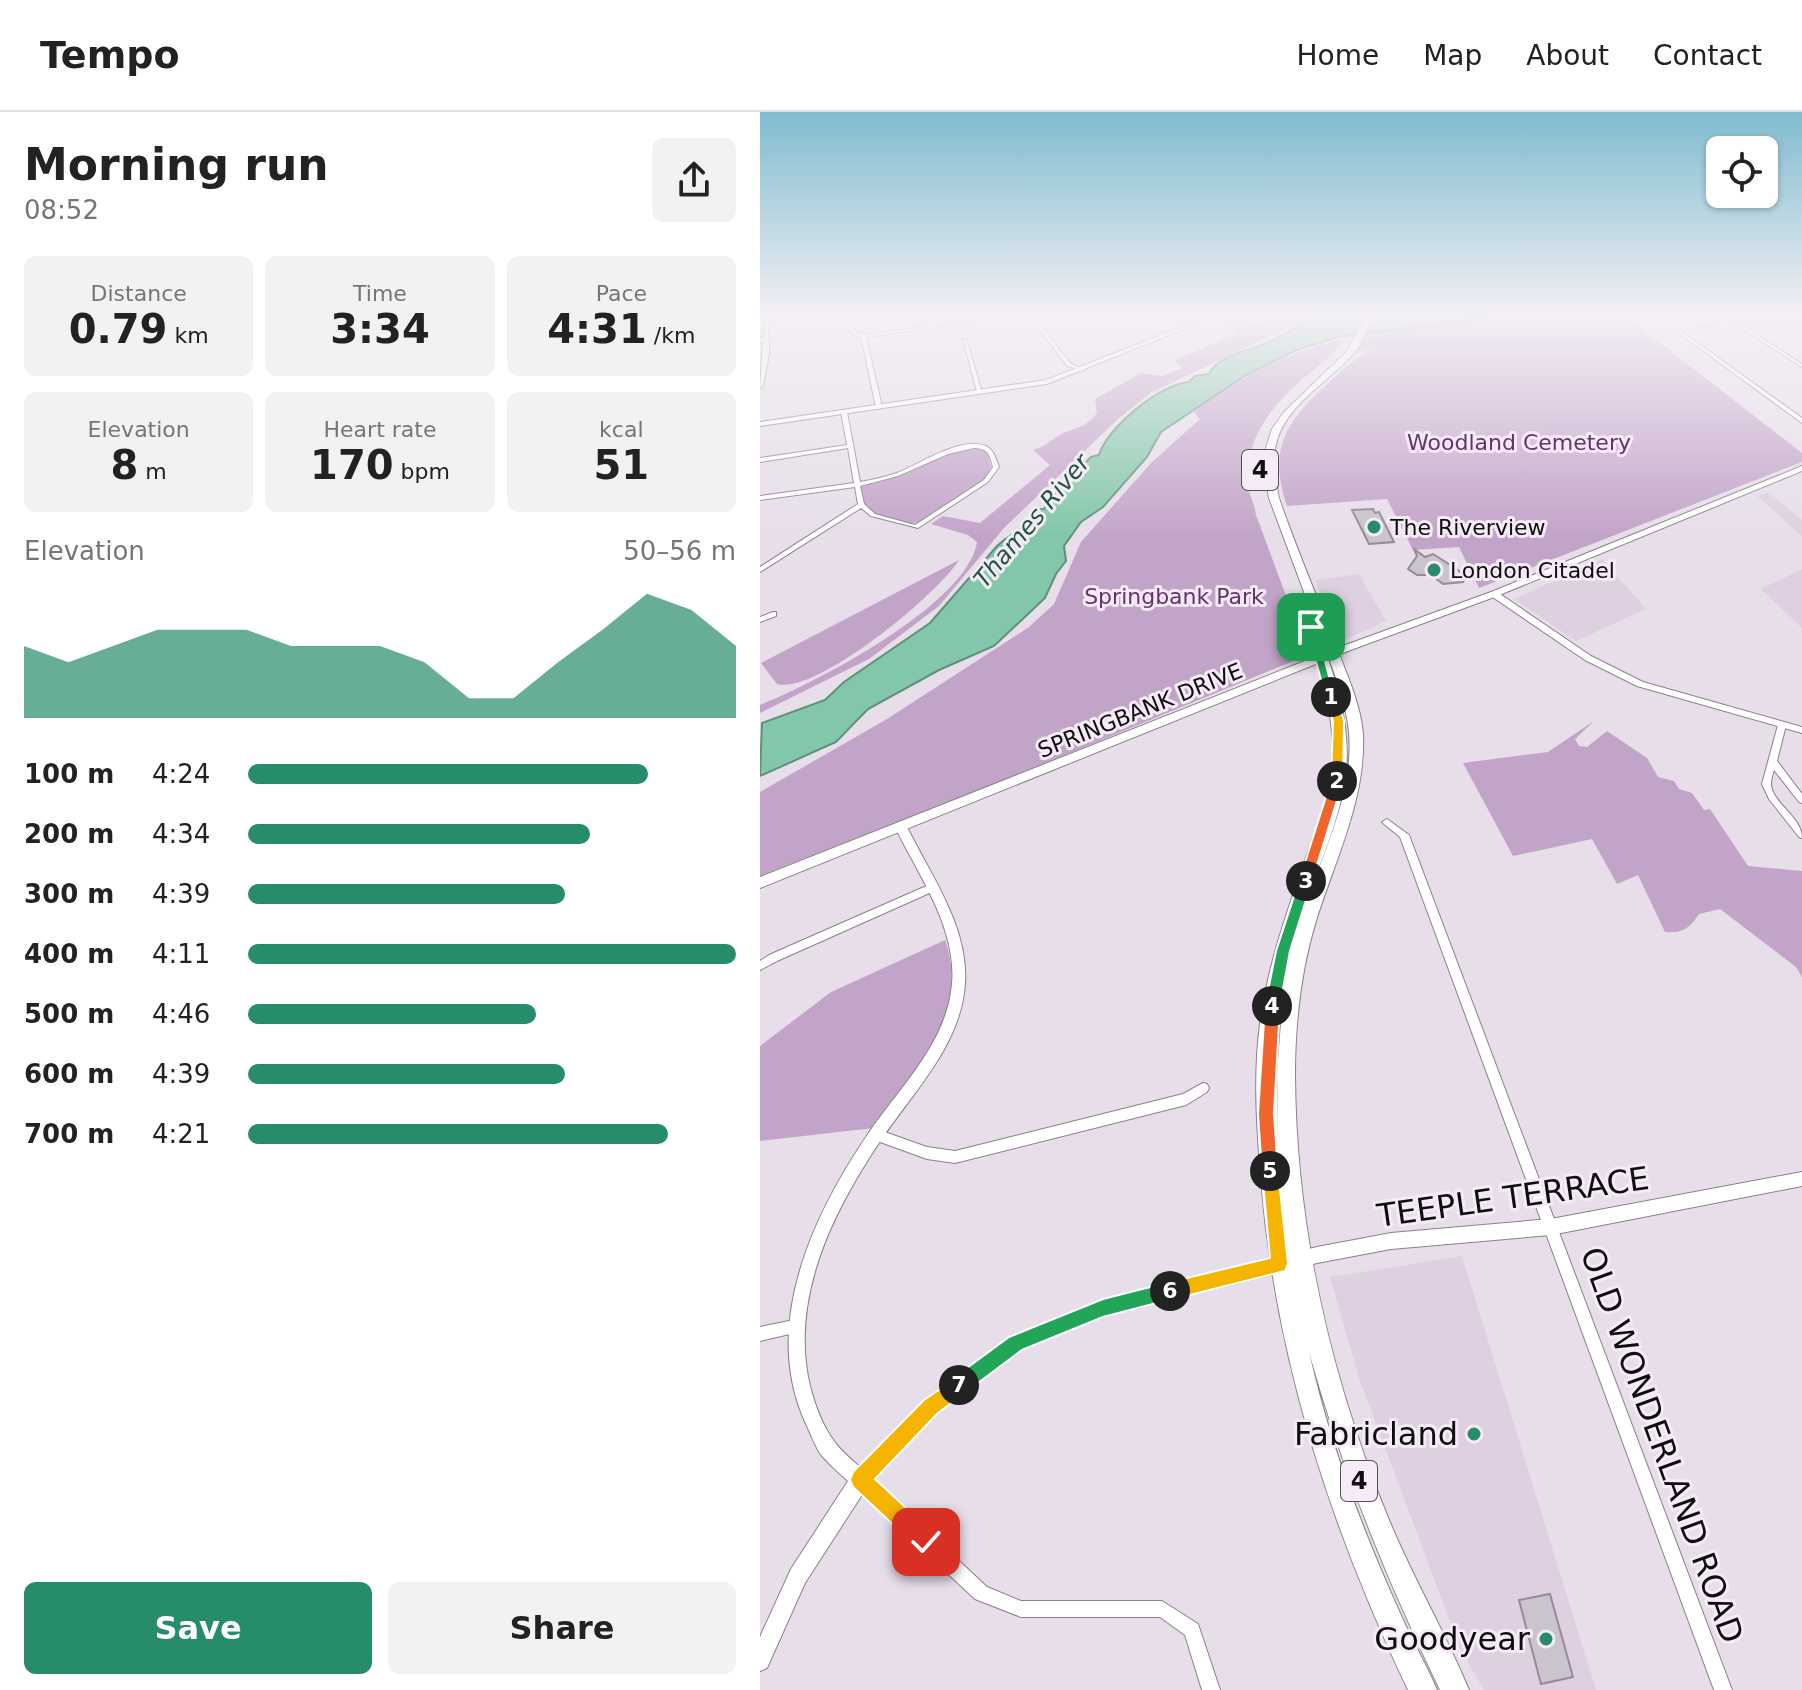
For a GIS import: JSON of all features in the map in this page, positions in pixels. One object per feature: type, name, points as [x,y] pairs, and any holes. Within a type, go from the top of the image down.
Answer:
[{"type":"main road","points":[[760,424],[996,390]]},
{"type":"main road","name":"4","points":[[1304,390],[1281,411],[1269,431],[1260,459],[1267,506],[1354,716],[1355,759],[1348,803],[1297,954],[1288,1024],[1286,1114],[1292,1205],[1290,1262],[1300,1367],[1337,1494],[1423,1690]]},
{"type":"main road","name":"4","points":[[1308,390],[1281,422],[1270,452],[1269,469],[1274,498],[1323,626],[1327,656]]},
{"type":"main road","name":"SPRINGBANK DRIVE","points":[[760,883],[1327,656],[1494,594],[1802,468]]},
{"type":"main road","name":"4","points":[[1290,1262],[1360,1483],[1430,1642],[1455,1690]]},
{"type":"street","points":[[875,390],[879,407]]},
{"type":"street","points":[[1759,390],[1802,421]]},
{"type":"street","points":[[760,498],[854,483],[910,470],[954,451],[984,447],[990,451],[996,467],[994,474],[916,527],[873,515],[861,505],[854,483],[844,412]]},
{"type":"street","points":[[760,460],[849,446]]},
{"type":"street","points":[[760,570],[861,505]]},
{"type":"street","points":[[1494,594],[1588,658],[1640,684],[1802,730]]},
{"type":"street","points":[[760,620],[773,614]]},
{"type":"street","points":[[1782,725],[1766,780],[1768,791],[1802,835]]},
{"type":"street","points":[[1773,762],[1802,800]]},
{"type":"street","name":"OLD WONDERLAND ROAD","points":[[1387,822],[1404,835],[1723,1690]]},
{"type":"street","points":[[901,827],[931,888],[959,957],[955,1016],[938,1051],[876,1135],[820,1225],[806,1256],[789,1328],[791,1368],[806,1415],[826,1447],[981,1593],[1021,1609],[1162,1609],[1192,1630],[1211,1690]]},
{"type":"street","points":[[760,966],[931,888]]},
{"type":"street","points":[[876,1135],[927,1153],[955,1157],[1186,1099],[1203,1088]]},
{"type":"street","name":"TEEPLE TERRACE","points":[[760,1661],[798,1576],[860,1480],[931,1406],[1015,1344],[1103,1308],[1290,1262],[1381,1243],[1551,1227],[1802,1179]]},
{"type":"street","points":[[760,1334],[789,1328]]},
{"type":"shaded area","points":[[1768,492],[1802,520],[1802,536],[1757,496]]},
{"type":"shaded area","points":[[1602,559],[1646,609],[1576,641],[1514,599]]},
{"type":"shaded area","points":[[1802,569],[1802,628],[1761,589]]},
{"type":"shaded area","points":[[1359,574],[1386,621],[1342,641],[1315,580]]},
{"type":"shaded area","points":[[1462,1256],[1596,1690],[1484,1690],[1461,1651],[1359,1378],[1330,1277]]},
{"type":"green space","points":[[1112,390],[1157,390],[1118,419],[1004,528],[939,606],[869,659],[760,713],[760,705],[850,660],[919,615],[947,591],[967,566],[977,542],[968,535],[931,524],[943,516],[980,523],[1050,465],[1033,450],[1087,423],[1097,413],[1095,399]]},
{"type":"green space","name":"Springbank Park","points":[[1225,390],[1291,390],[1270,414],[1254,442],[1249,457],[1249,491],[1308,655],[1012,777],[760,876],[760,792],[887,719],[1029,627],[1054,604],[1081,542],[1151,463],[1200,419],[1194,412]]},
{"type":"green space","name":"Woodland Cemetery","points":[[1321,390],[1720,390],[1802,453],[1802,462],[1479,588],[1459,547],[1413,550],[1387,499],[1287,506],[1279,469],[1280,453],[1290,425]]},
{"type":"green space","points":[[965,450],[987,452],[992,471],[987,478],[920,522],[891,520],[865,507],[860,486],[863,484],[906,474],[940,457]]},
{"type":"green space","points":[[959,560],[927,595],[875,639],[819,674],[795,683],[777,684],[761,663]]},
{"type":"green space","points":[[1594,721],[1575,739],[1579,746],[1587,747],[1607,731],[1647,758],[1658,777],[1674,781],[1679,789],[1692,793],[1704,810],[1710,809],[1748,866],[1802,871],[1802,977],[1796,967],[1720,909],[1699,914],[1689,927],[1681,931],[1665,932],[1638,875],[1617,884],[1592,839],[1513,856],[1463,763],[1548,752]]},
{"type":"green space","points":[[945,940],[951,967],[945,1017],[921,1063],[874,1128],[760,1141],[760,1046],[831,992]]},
{"type":"water","name":"Thames River","points":[[1164,390],[1224,390],[1161,432],[1147,457],[1103,507],[1081,522],[1064,546],[1066,561],[1045,598],[994,646],[939,670],[868,709],[836,742],[760,776],[762,723],[825,700],[844,682],[930,623],[997,546],[1024,526],[1037,509],[1044,509],[1051,497],[1091,457],[1099,455],[1112,432],[1123,421]]},
{"type":"building","name":"The Riverview","points":[[1373,509],[1375,513],[1379,512],[1394,542],[1369,544],[1352,510]]},
{"type":"building","name":"London Citadel","points":[[1414,549],[1425,557],[1433,554],[1458,570],[1465,575],[1463,582],[1443,584],[1431,575],[1417,575],[1408,569],[1417,556]]},
{"type":"building","name":"Goodyear","points":[[1550,1594],[1573,1677],[1541,1684],[1519,1600]]},
{"type":"place","name":"The Riverview","points":[[1374,527]]},
{"type":"place","name":"London Citadel","points":[[1434,570]]},
{"type":"place","name":"Fabricland","points":[[1474,1434]]},
{"type":"place","name":"Goodyear","points":[[1546,1639]]},
{"type":"route","points":[[926,1542],[860,1480],[931,1406],[1015,1344],[1103,1308],[1279,1264],[1266,1114],[1269,1023],[1283,951],[1336,792],[1340,758],[1338,721],[1311,627]]}]
